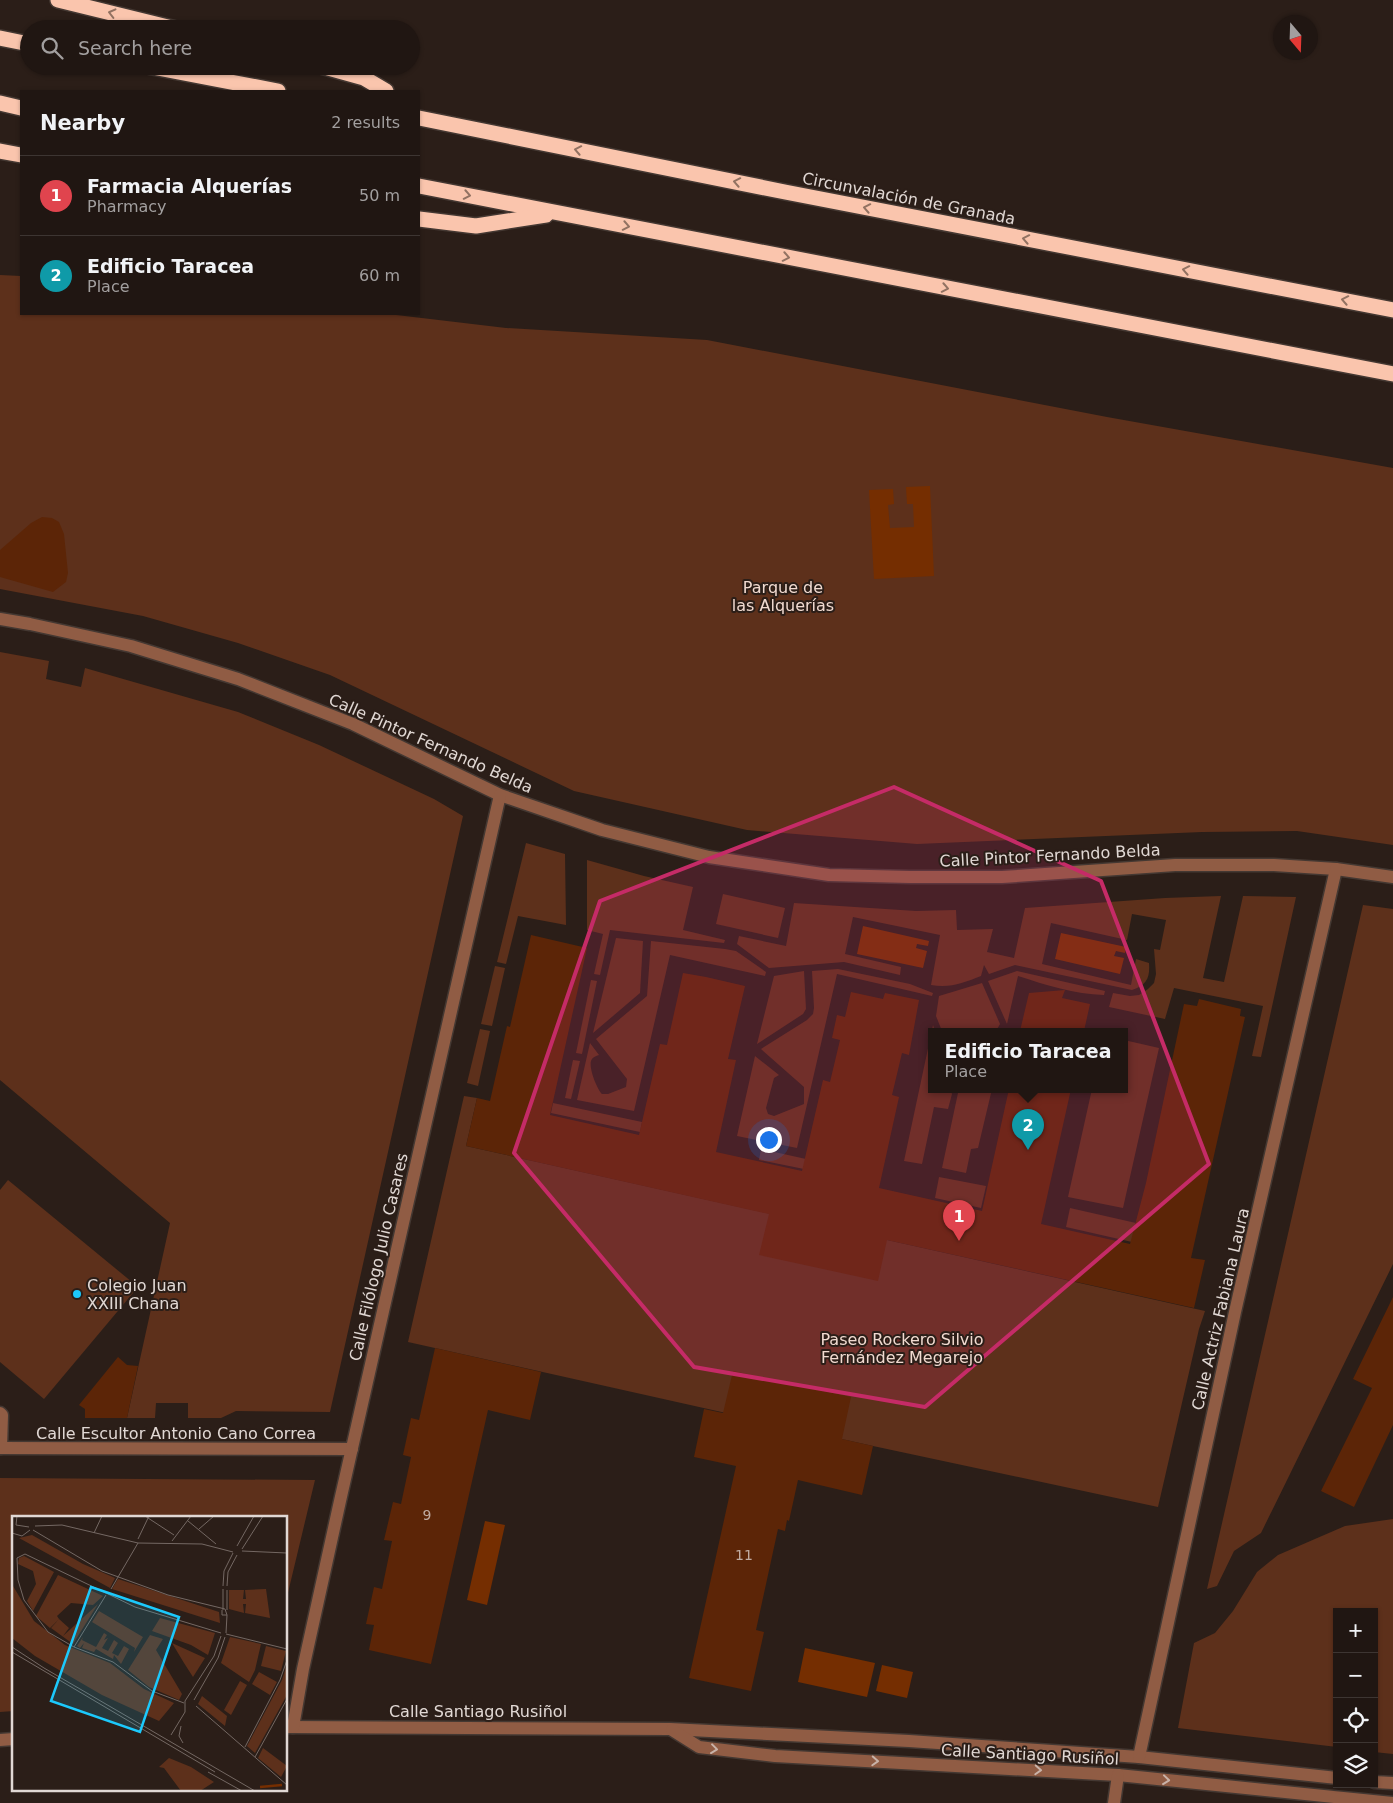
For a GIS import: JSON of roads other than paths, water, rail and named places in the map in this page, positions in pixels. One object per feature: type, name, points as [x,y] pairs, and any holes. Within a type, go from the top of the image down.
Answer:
[{"type":"highway","points":[[58,0],[139,20]]},
{"type":"highway","points":[[0,38],[20,42]]},
{"type":"highway","points":[[194,75],[273,90]]},
{"type":"highway","points":[[353,75],[364,78],[384,90]]},
{"type":"highway","points":[[0,103],[20,108]]},
{"type":"highway","points":[[420,113],[435,122]]},
{"type":"highway","name":"Circunvalación de Granada","points":[[420,118],[785,192],[1393,310]]},
{"type":"highway","points":[[0,151],[20,155]]},
{"type":"highway","points":[[420,186],[1393,374]]},
{"type":"highway","points":[[420,219],[476,226],[556,213]]},
{"type":"street","name":"Calle Pintor Fernando Belda","points":[[0,619],[131,646],[238,679],[353,724],[500,795],[602,830],[708,857],[829,874],[910,877],[1002,877],[1175,865],[1274,864],[1336,869],[1393,877]]},
{"type":"street","name":"Calle Filólogo Julio Casares","points":[[290,1727],[500,795]]},
{"type":"street","name":"Calle Actriz Fabiana Laura","points":[[1139,1757],[1235,1312],[1336,869]]},
{"type":"street","points":[[0,1413],[2,1415],[1,1448]]},
{"type":"street","name":"Calle Escultor Antonio Cano Correa","points":[[1,1448],[352,1449]]},
{"type":"street","name":"Calle Santiago Rusiñol","points":[[290,1727],[670,1729],[909,1741],[1139,1757],[1333,1778]]},
{"type":"street","name":"Calle Santiago Rusiñol","points":[[670,1729],[699,1747],[775,1756],[1118,1775],[1393,1803]]},
{"type":"street","points":[[1114,1803],[1118,1775]]},
{"type":"street","points":[[1378,1782],[1393,1784]]},
{"type":"place","name":"Edificio Taracea","points":[[1028,1150]]},
{"type":"place","name":"Farmacia Alquerías","points":[[959,1241]]},
{"type":"place","name":"Colegio Juan XXIII Chana","points":[[77,1294]]},
{"type":"park label","name":"Parque de las Alquerías","points":[[783,596]]},
{"type":"park label","name":"Paseo Rockero Silvio Fernández Megarejo","points":[[902,1348]]}]
